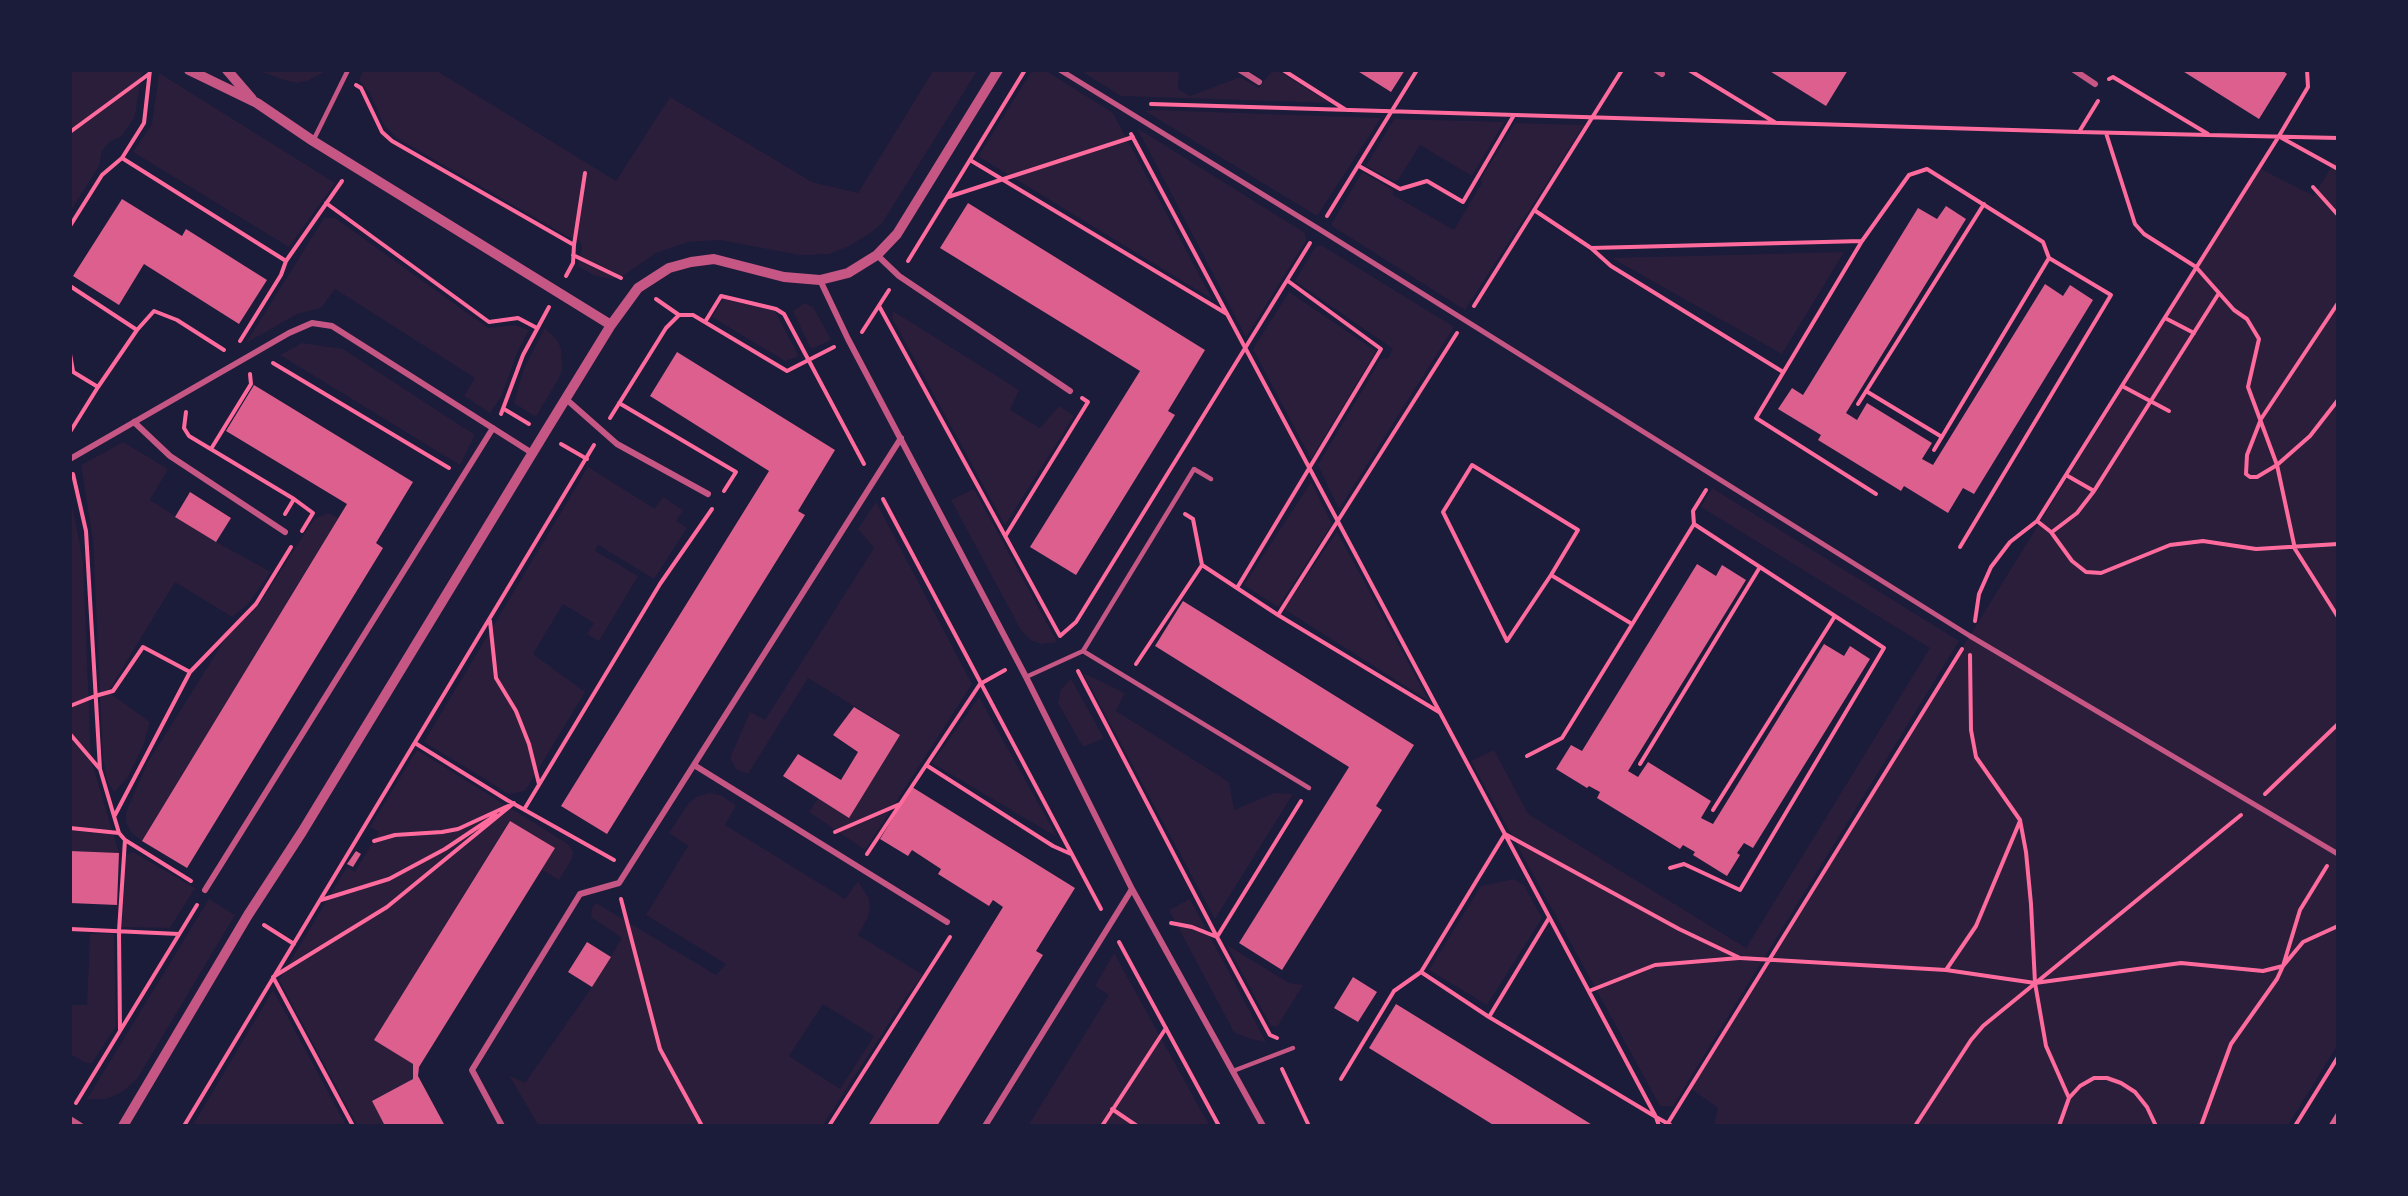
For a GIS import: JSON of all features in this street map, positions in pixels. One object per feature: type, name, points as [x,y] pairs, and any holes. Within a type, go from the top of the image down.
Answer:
[{"type":"street","points":[[189,70],[257,104],[611,325]]},
{"type":"street","points":[[227,70],[257,104]]},
{"type":"street","points":[[123,1125],[248,915],[302,832],[532,453],[611,325],[638,288],[669,268],[691,261],[714,259],[784,277],[820,280],[848,273],[877,255],[897,234],[998,70]]},
{"type":"street","points":[[1060,70],[1970,636],[2336,854]]},
{"type":"street","points":[[1240,70],[1259,82]]},
{"type":"street","points":[[2074,70],[2096,84]]},
{"type":"street","points":[[877,255],[899,276],[1070,392]]},
{"type":"street","points":[[820,280],[848,339],[1026,677],[1132,889],[1263,1125]]},
{"type":"street","points":[[70,459],[289,333],[312,323],[332,326],[532,453]]},
{"type":"street","points":[[566,399],[617,444],[708,494]]},
{"type":"street","points":[[134,422],[170,456],[285,532]]},
{"type":"street","points":[[205,890],[492,428]]},
{"type":"street","points":[[502,1125],[472,1070],[580,894],[619,883],[901,438]]},
{"type":"street","points":[[694,765],[948,922]]},
{"type":"street","points":[[985,1125],[1132,889]]},
{"type":"street","points":[[70,1119],[81,1125]]},
{"type":"lane","points":[[313,141],[348,70]]},
{"type":"lane","points":[[1026,677],[1083,651],[1194,469],[1211,479]]},
{"type":"lane","points":[[1083,651],[1309,788]]},
{"type":"lane","points":[[1233,1071],[1293,1048]]},
{"type":"path","points":[[184,1125],[581,469],[602,430],[666,328],[679,315],[693,315],[787,371],[863,331],[1025,70]]},
{"type":"path","points":[[1283,70],[1346,110]]},
{"type":"path","points":[[1060,636],[1076,622],[1417,70]]},
{"type":"path","points":[[1278,615],[1622,70]]},
{"type":"path","points":[[1689,70],[1777,123]]},
{"type":"path","points":[[1668,1123],[1970,636],[1976,619],[1978,594],[1991,567],[2010,542],[2037,521],[2279,136],[2308,87],[2307,70]]},
{"type":"path","points":[[70,132],[150,72]]},
{"type":"path","points":[[70,226],[102,175],[122,158],[144,123],[150,72]]},
{"type":"path","points":[[2096,84],[2113,77]]},
{"type":"path","points":[[2107,86],[2113,77]]},
{"type":"path","points":[[2113,77],[2209,135]]},
{"type":"path","points":[[2079,132],[2102,96]]},
{"type":"path","points":[[1358,165],[1400,189],[1427,181],[1463,202],[1514,115]]},
{"type":"path","points":[[2106,133],[2135,224],[2144,234],[2196,267],[2234,310],[2247,319],[2259,339],[2248,387],[2277,465],[2295,549],[2337,617]]},
{"type":"path","points":[[2279,136],[2337,169]]},
{"type":"path","points":[[947,198],[1133,137]]},
{"type":"path","points":[[122,158],[286,261]]},
{"type":"path","points":[[970,160],[1227,314]]},
{"type":"path","points":[[214,356],[241,340],[281,275],[286,261],[352,165]]},
{"type":"path","points":[[1876,494],[1756,418],[1862,241],[1910,175],[1927,169],[2043,242],[2049,258],[2112,296],[1960,547]]},
{"type":"path","points":[[574,245],[585,172]]},
{"type":"path","points":[[2313,187],[2337,215]]},
{"type":"path","points":[[326,203],[489,321],[518,318],[537,328]]},
{"type":"path","points":[[1858,404],[1984,204]]},
{"type":"path","points":[[1534,210],[1591,248],[1611,266],[1783,372]]},
{"type":"path","points":[[1591,248],[1862,241]]},
{"type":"path","points":[[1934,450],[2049,258]]},
{"type":"path","points":[[1238,588],[1382,349],[1288,281]]},
{"type":"path","points":[[70,286],[137,330]]},
{"type":"path","points":[[2051,532],[2077,513],[2094,491],[2219,293]]},
{"type":"path","points":[[705,322],[721,296],[776,309],[784,314],[980,684],[1219,1125]]},
{"type":"path","points":[[2337,303],[2261,419],[2247,455],[2246,474],[2250,477],[2257,477],[2277,465],[2310,436],[2337,400]]},
{"type":"path","points":[[879,306],[1060,636],[1270,1035],[1275,1055],[1309,1125]]},
{"type":"path","points":[[70,432],[137,330],[154,312],[177,320],[224,350]]},
{"type":"path","points":[[2165,318],[2194,333]]},
{"type":"path","points":[[70,354],[72,370],[98,387]]},
{"type":"path","points":[[267,363],[274,363],[462,476]]},
{"type":"path","points":[[240,378],[258,368]]},
{"type":"path","points":[[211,449],[251,384],[249,373]]},
{"type":"path","points":[[2122,386],[2150,403],[2169,411]]},
{"type":"path","points":[[1866,391],[1942,437]]},
{"type":"path","points":[[1005,535],[1088,402],[1070,392]]},
{"type":"path","points":[[525,808],[660,584],[736,472],[619,403]]},
{"type":"path","points":[[193,406],[184,418],[184,428],[189,436],[294,499],[313,513],[300,533]]},
{"type":"path","points":[[1472,465],[1578,530],[1551,575],[1507,641],[1443,512],[1472,465]]},
{"type":"path","points":[[72,471],[86,531],[100,769],[119,833],[125,840],[119,931],[120,1031]]},
{"type":"path","points":[[2066,475],[2094,491]]},
{"type":"path","points":[[1527,756],[1562,738],[1694,524],[1694,511],[1714,477]]},
{"type":"path","points":[[277,527],[294,499]]},
{"type":"path","points":[[1172,506],[1192,519],[1202,565],[1278,615],[1440,712]]},
{"type":"path","points":[[2037,521],[2051,532],[2072,561],[2086,572],[2101,573],[2170,545],[2203,542],[2256,549],[2295,549],[2337,544]]},
{"type":"path","points":[[1670,868],[1684,864],[1740,890],[1884,648],[1694,524]]},
{"type":"path","points":[[115,815],[190,672],[256,604],[294,543]]},
{"type":"path","points":[[1128,678],[1202,565]]},
{"type":"path","points":[[1640,764],[1760,567]]},
{"type":"path","points":[[1551,575],[1632,624]]},
{"type":"path","points":[[1713,810],[1835,616]]},
{"type":"path","points":[[489,620],[496,678],[516,711],[529,744],[539,784]]},
{"type":"path","points":[[1970,636],[1971,730],[1976,757],[2020,820],[2030,893],[2035,983],[2046,1046],[2069,1098]]},
{"type":"path","points":[[70,706],[113,691],[143,647],[190,672]]},
{"type":"path","points":[[859,867],[980,684],[1018,662]]},
{"type":"path","points":[[1915,1125],[1971,1040],[1983,1026],[2253,805],[2337,724]]},
{"type":"path","points":[[70,734],[100,769]]},
{"type":"path","points":[[415,743],[514,803],[629,867]]},
{"type":"path","points":[[926,765],[1053,846],[1072,854]]},
{"type":"path","points":[[1217,937],[1309,788]]},
{"type":"path","points":[[374,841],[395,835],[458,829],[514,803]]},
{"type":"path","points":[[320,901],[389,879],[445,849],[514,803]]},
{"type":"path","points":[[273,977],[387,907],[514,803]]},
{"type":"path","points":[[815,840],[900,804]]},
{"type":"path","points":[[1946,970],[1976,926],[2020,820]]},
{"type":"path","points":[[70,828],[119,833]]},
{"type":"path","points":[[1341,1079],[1394,991],[1421,972],[1505,834],[1679,929],[1740,958]]},
{"type":"path","points":[[2201,1125],[2231,1044],[2277,979],[2300,910],[2336,854]]},
{"type":"path","points":[[619,883],[624,914],[660,1049],[702,1125]]},
{"type":"path","points":[[70,1112],[205,890]]},
{"type":"path","points":[[1148,918],[1192,927],[1217,937]]},
{"type":"path","points":[[1489,1017],[1549,918]]},
{"type":"path","points":[[829,1125],[956,927],[948,922]]},
{"type":"path","points":[[1589,991],[1655,965],[1740,958],[1946,970],[2035,983],[2181,963],[2263,971],[2283,966],[2303,942],[2337,926]]},
{"type":"path","points":[[70,929],[179,934]]},
{"type":"path","points":[[1421,972],[1489,1017],[1656,1117],[1659,1125]]},
{"type":"path","points":[[273,977],[353,1125]]},
{"type":"path","points":[[1102,1125],[1166,1028]]},
{"type":"path","points":[[1270,1035],[1293,1048]]},
{"type":"path","points":[[2295,1125],[2337,1057]]},
{"type":"path","points":[[2059,1125],[2069,1098],[2080,1086],[2094,1078],[2121,1083],[2135,1092],[2147,1107],[2156,1125]]},
{"type":"path","points":[[1112,1109],[1137,1125]]},
{"type":"shaded area","points":[[321,70],[324,72],[298,83],[260,71]]},
{"type":"shaded area","points":[[71,71],[142,71],[135,116],[122,136],[109,142],[102,151],[99,166],[71,210]]},
{"type":"shaded area","points":[[363,71],[437,71],[616,181],[670,97],[812,182],[858,193],[933,71],[977,71],[883,222],[872,232],[849,246],[829,254],[799,255],[720,240],[688,242],[656,253],[624,275],[611,279],[593,275],[578,266],[582,248],[580,241],[567,236],[397,138],[384,125],[371,95],[359,80]]},
{"type":"shaded area","points":[[1032,71],[1046,71],[1113,113],[1212,299],[981,158],[979,155]]},
{"type":"shaded area","points":[[1081,71],[1179,71],[1178,89],[1190,96],[1240,77],[1259,88],[1272,71],[1278,71],[1330,103],[1121,96]]},
{"type":"shaded area","points":[[159,73],[335,183],[289,247],[133,152],[152,124]]},
{"type":"shaded area","points":[[1145,111],[1381,118],[1317,216]]},
{"type":"shaded area","points":[[1394,119],[1504,122],[1472,176],[1420,145],[1398,180],[1394,181],[1366,166]]},
{"type":"shaded area","points":[[1515,123],[1584,125],[1465,310],[1332,226],[1362,172],[1393,190],[1393,195],[1454,230],[1482,183],[1481,179]]},
{"type":"shaded area","points":[[1137,128],[1305,233],[1306,241],[1246,337]]},
{"type":"shaded area","points":[[2337,157],[2337,1046],[2288,1125],[1714,1125],[1718,1108],[1690,1088],[2259,168],[2314,196]]},
{"type":"shaded area","points":[[324,218],[335,218],[488,328],[515,325],[529,330],[517,353],[502,395],[490,413],[464,396],[475,378],[335,289],[321,308],[297,314],[246,343]]},
{"type":"shaded area","points":[[1321,245],[1454,327],[1339,509],[1318,465],[1381,359],[1388,358],[1393,349],[1295,281],[1316,246]]},
{"type":"shaded area","points":[[1844,252],[1782,354],[1612,258]]},
{"type":"shaded area","points":[[1289,292],[1376,351],[1311,459],[1253,349]]},
{"type":"shaded area","points":[[723,299],[775,311],[797,357],[785,361],[712,317]]},
{"type":"shaded area","points":[[804,303],[813,307],[831,340],[813,348],[810,347],[793,311]]},
{"type":"shaded area","points":[[893,311],[1019,390],[1010,410],[1040,428],[1059,406],[1074,416],[1005,525],[892,318]]},
{"type":"shaded area","points":[[545,328],[558,341],[561,349],[562,370],[537,415],[534,416],[514,403],[524,368]]},
{"type":"shaded area","points":[[302,343],[343,349],[475,435],[460,465],[280,355]]},
{"type":"shaded area","points":[[123,442],[168,469],[150,500],[216,542],[271,572],[248,604],[232,617],[175,582],[108,692],[150,722],[143,746],[128,777],[114,792],[107,780],[103,758],[93,540],[81,465]]},
{"type":"shaded area","points":[[588,467],[655,509],[663,497],[683,510],[676,521],[687,528],[654,579],[598,545],[595,551],[638,576],[599,641],[587,634],[594,623],[563,604],[533,654],[585,692],[525,791],[509,794],[424,742]]},
{"type":"shaded area","points":[[1311,482],[1332,524],[1278,607],[1244,585]]},
{"type":"shaded area","points":[[1712,488],[1959,641],[1673,1106],[1660,1106],[1471,761],[1494,750],[1528,814],[1746,948],[1930,648],[1701,507]]},
{"type":"shaded area","points":[[974,489],[1057,642],[1041,644],[1031,640],[1021,630],[951,500]]},
{"type":"shaded area","points":[[70,494],[83,561],[91,760],[119,853],[71,851]]},
{"type":"shaded area","points":[[876,502],[972,684],[865,850],[809,812],[818,798],[900,734],[808,678],[748,774],[736,769],[730,758],[750,712],[765,720],[874,548],[858,529]]},
{"type":"shaded area","points":[[328,513],[338,518],[142,841],[131,832],[126,822],[126,812],[148,762],[227,636],[258,606],[314,519]]},
{"type":"shaded area","points":[[1337,532],[1429,701],[1284,609]]},
{"type":"shaded area","points":[[1083,673],[1125,693],[1116,711],[1229,782],[1234,810],[1274,793],[1293,794],[1215,919]]},
{"type":"shaded area","points":[[1071,679],[1104,738],[1083,747],[1058,703],[1061,689]]},
{"type":"shaded area","points":[[979,697],[1057,837],[932,763]]},
{"type":"shaded area","points":[[417,750],[568,844],[573,851],[572,859],[559,880],[541,869],[554,848],[509,821],[375,1040],[413,1064],[413,1079],[372,1101],[385,1125],[357,1125],[279,980],[347,867],[355,872],[379,832],[370,827]]},
{"type":"shaded area","points":[[709,793],[720,795],[736,805],[725,825],[845,899],[858,881],[869,899],[870,908],[868,917],[858,935],[923,975],[906,997],[823,1125],[538,1125],[509,1075],[525,1083],[592,987],[622,938],[591,917],[592,908],[596,903],[716,975],[726,964],[646,915],[688,846],[669,833],[689,803],[698,796]],"holes":[[[823,1004],[874,1036],[840,1089],[789,1056]]]},
{"type":"shaded area","points":[[133,852],[195,888],[170,928],[122,927],[126,855]]},
{"type":"shaded area","points":[[1514,879],[1524,885],[1542,918],[1487,1005],[1429,970],[1481,886]]},
{"type":"shaded area","points":[[209,899],[235,915],[137,1079],[122,1092],[106,1099],[87,1099]]},
{"type":"shaded area","points":[[1190,899],[1266,1042],[1250,1039],[1234,1032],[1169,910]]},
{"type":"shaded area","points":[[90,934],[114,934],[116,1026],[92,1063],[86,1063],[70,1056],[71,1005],[87,1005]]},
{"type":"shaded area","points":[[1227,945],[1289,983],[1303,985],[1277,1027],[1271,1026]]},
{"type":"shaded area","points":[[1114,953],[1209,1125],[1028,1126],[1109,995],[1095,986]]},
{"type":"shaded area","points":[[273,990],[346,1125],[193,1125]]},
{"type":"building","points":[[1356,70],[1405,70],[1391,92]]},
{"type":"building","points":[[1768,70],[1848,70],[1826,106]]},
{"type":"building","points":[[2181,70],[2282,70],[2287,74],[2259,119]]},
{"type":"building","points":[[122,199],[182,236],[186,229],[267,280],[239,324],[144,264],[119,305],[73,276]]},
{"type":"building","points":[[968,203],[1205,350],[1168,411],[1175,415],[1076,575],[1030,547],[1140,371],[940,248]]},
{"type":"building","points":[[1946,206],[1966,219],[1846,413],[1857,420],[1867,403],[1932,443],[1922,459],[1933,465],[2045,284],[2063,296],[2070,285],[2093,300],[1974,494],[1963,488],[1948,513],[1904,486],[1901,491],[1818,440],[1821,435],[1778,409],[1792,388],[1803,395],[1918,208],[1937,219]]},
{"type":"building","points":[[677,352],[835,450],[798,511],[805,515],[607,834],[561,806],[769,471],[650,396]]},
{"type":"building","points":[[254,385],[413,482],[376,543],[383,548],[187,868],[142,841],[347,504],[226,431]]},
{"type":"building","points":[[190,492],[231,518],[216,542],[175,517]]},
{"type":"building","points":[[1697,564],[1716,576],[1722,565],[1746,580],[1628,771],[1638,777],[1648,762],[1711,801],[1701,818],[1713,824],[1824,644],[1844,656],[1850,646],[1870,659],[1753,848],[1744,843],[1737,853],[1740,855],[1727,876],[1693,855],[1695,852],[1683,845],[1680,849],[1597,798],[1600,792],[1589,786],[1587,788],[1556,769],[1571,745],[1582,751]]},
{"type":"building","points":[[1183,601],[1414,745],[1376,806],[1382,810],[1282,970],[1239,943],[1349,767],[1155,646]]},
{"type":"building","points":[[854,707],[900,735],[849,818],[783,776],[798,754],[841,780],[858,752],[833,735]]},
{"type":"building","points":[[912,787],[1075,888],[1036,951],[1043,955],[937,1126],[868,1126],[1003,907],[993,900],[989,906],[938,874],[941,869],[912,850],[908,856],[880,839]]},
{"type":"building","points":[[510,821],[555,848],[419,1067],[418,1076],[445,1126],[385,1126],[372,1101],[413,1079],[413,1064],[374,1040]]},
{"type":"building","points":[[70,851],[119,853],[117,905],[70,903]]},
{"type":"building","points":[[356,851],[361,854],[353,867],[347,864]]},
{"type":"building","points":[[587,942],[611,957],[592,987],[568,972]]},
{"type":"building","points":[[1353,977],[1377,992],[1358,1022],[1334,1008]]},
{"type":"building","points":[[1396,1004],[1594,1126],[1495,1126],[1369,1048]]},
{"type":"building","points":[[2338,1110],[2338,1126],[2328,1126]]}]
